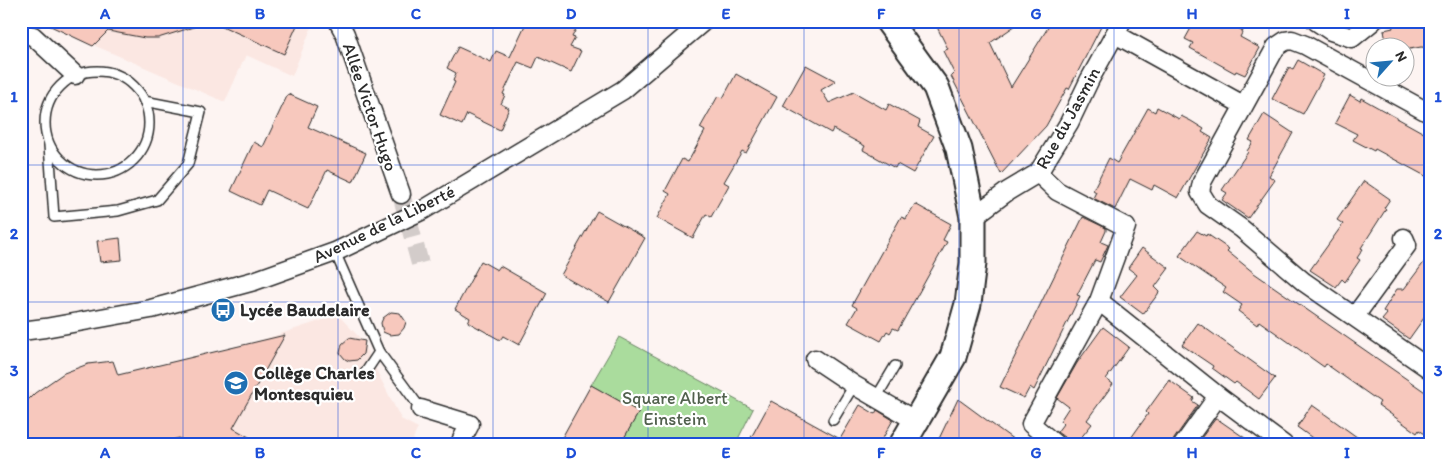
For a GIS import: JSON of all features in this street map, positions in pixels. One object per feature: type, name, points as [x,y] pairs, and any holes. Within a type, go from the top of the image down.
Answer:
[{"type":"street","name":"Allée Victor Hugo","points":[[338,21],[401,194]]},
{"type":"street","name":"Avenue de la Liberté","points":[[21,331],[151,308],[254,281],[335,252],[424,210],[623,90],[704,21]]},
{"type":"street","points":[[888,21],[936,87],[959,149],[973,217],[974,263],[968,304],[953,356],[902,445]]},
{"type":"street","points":[[1316,21],[1331,31],[1352,38],[1373,21]]},
{"type":"street","points":[[1119,28],[1242,105]]},
{"type":"street","name":"Rue du Jasmin","points":[[973,217],[1008,191],[1038,173],[1069,123],[1090,79],[1119,28]]},
{"type":"street","points":[[24,29],[75,75]]},
{"type":"street","points":[[1431,114],[1305,44],[1292,40],[1285,41],[1276,47],[1242,105],[1202,182],[1200,192],[1208,205],[1242,229],[1304,282],[1431,370]]},
{"type":"street","points":[[1038,173],[1057,191],[1126,228],[1100,301],[1031,424],[1056,445]]},
{"type":"street","points":[[1355,316],[1407,245],[1404,238]]},
{"type":"street","points":[[1100,301],[1218,396],[1284,445]]},
{"type":"street","points":[[815,359],[854,385],[916,421]]},
{"type":"street","points":[[1183,445],[1218,396]]},
{"type":"street","points":[[421,409],[470,424],[459,445]]},
{"type":"lane","points":[[49,145],[59,158],[72,168],[87,174],[103,175],[119,170],[133,161],[143,148],[148,133],[149,116],[144,101],[135,87],[122,77],[107,71],[91,71],[75,75],[62,84],[51,97],[46,112],[45,129],[49,145],[54,217],[118,211],[157,200],[188,164],[201,112],[144,101]]},
{"type":"lane","points":[[335,252],[379,352],[421,409]]},
{"type":"lane","points":[[365,373],[379,352]]},
{"type":"lane","points":[[876,398],[895,366]]},
{"type":"lane","points":[[832,420],[854,385]]},
{"type":"shaded area","points":[[58,21],[314,21],[292,76],[246,55],[225,102],[61,31]]},
{"type":"shaded area","name":"Collège Charles Montesquieu","points":[[338,315],[360,338],[401,419],[418,428],[413,439],[422,445],[21,445],[21,394],[129,377],[228,351]]},
{"type":"green space","name":"Square Albert Einstein","points":[[619,337],[753,409],[735,445],[620,445],[639,412],[591,385]]},
{"type":"building","points":[[40,21],[203,21],[203,24],[158,38],[145,38],[108,31],[93,46]]},
{"type":"building","points":[[211,21],[299,21],[284,54]]},
{"type":"building","points":[[527,21],[580,21],[572,37],[575,38],[570,47],[581,51],[571,72],[538,57],[533,68],[518,62],[503,94],[505,95],[501,104],[509,108],[500,130],[467,114],[462,125],[440,115],[455,82],[453,81],[456,73],[447,68],[458,47],[491,62],[496,51],[510,57]]},
{"type":"building","points":[[934,21],[1022,21],[990,43],[1011,87],[1052,21],[1104,21],[1069,89],[1067,88],[1046,126],[1001,174],[951,76],[954,73],[943,51],[948,49]]},
{"type":"building","points":[[1195,21],[1226,21],[1243,31],[1240,37],[1260,48],[1245,75],[1236,71],[1235,73],[1190,48],[1193,43],[1185,39]]},
{"type":"building","points":[[1401,21],[1431,21],[1431,48],[1414,48],[1414,38],[1385,38],[1384,30],[1393,28],[1392,24]]},
{"type":"building","points":[[1298,60],[1324,75],[1303,114],[1272,99],[1289,67],[1293,69]]},
{"type":"building","points":[[806,65],[836,81],[821,90],[829,103],[854,92],[886,110],[889,104],[920,121],[918,127],[934,136],[913,173],[897,164],[895,168],[863,150],[865,146],[833,129],[831,133],[783,106]]},
{"type":"building","points":[[736,74],[777,97],[746,153],[742,151],[724,182],[729,185],[711,217],[706,214],[693,238],[657,218],[670,194],[665,191],[682,159],[688,162],[705,131],[700,128],[718,96],[723,98]]},
{"type":"building","points":[[288,94],[317,107],[308,127],[366,153],[353,182],[327,170],[308,209],[267,190],[260,205],[231,191],[254,142],[263,147]]},
{"type":"building","points":[[1350,95],[1360,101],[1361,98],[1431,137],[1431,179],[1375,149],[1374,151],[1353,140],[1357,134],[1335,123]]},
{"type":"building","points":[[1157,107],[1179,119],[1181,116],[1191,121],[1204,129],[1202,132],[1212,138],[1178,198],[1154,185],[1152,190],[1130,179],[1115,209],[1093,198],[1096,192],[1093,190],[1109,158],[1117,163],[1148,108],[1155,112]]},
{"type":"building","points":[[1264,114],[1293,133],[1269,176],[1275,180],[1248,218],[1222,200],[1227,193],[1222,190],[1248,152],[1253,142],[1249,140]]},
{"type":"building","points":[[1364,181],[1390,199],[1384,208],[1386,209],[1361,248],[1363,249],[1357,258],[1360,260],[1345,282],[1342,279],[1336,287],[1310,270],[1343,224],[1337,220]]},
{"type":"building","points":[[915,204],[951,224],[943,240],[947,242],[898,330],[893,328],[890,333],[887,331],[881,341],[848,323],[857,308],[852,305],[901,217],[906,219]]},
{"type":"building","points":[[597,211],[645,238],[609,302],[561,275]]},
{"type":"building","points":[[1083,217],[1106,228],[1101,242],[1108,245],[1100,262],[1095,260],[1077,295],[1080,296],[1034,390],[1030,387],[1024,398],[1000,387]]},
{"type":"building","points":[[1197,231],[1206,236],[1207,234],[1229,249],[1227,251],[1254,273],[1431,396],[1431,438],[1419,430],[1417,433],[1378,405],[1380,402],[1326,364],[1324,367],[1259,321],[1257,325],[1238,311],[1242,305],[1223,292],[1226,288],[1179,256]]},
{"type":"building","points":[[120,238],[122,260],[100,262],[97,241]]},
{"type":"building","points":[[1142,248],[1169,268],[1155,287],[1159,291],[1158,294],[1143,314],[1120,297],[1137,275],[1128,268]]},
{"type":"building","points":[[1431,253],[1431,308],[1409,339],[1382,320],[1387,314],[1383,311],[1397,289],[1404,289]]},
{"type":"building","points":[[481,261],[497,270],[500,266],[547,293],[519,345],[503,336],[500,340],[468,322],[470,318],[455,309]]},
{"type":"building","points":[[391,312],[400,313],[406,322],[399,334],[390,335],[383,332],[381,323],[383,318]]},
{"type":"building","points":[[1198,323],[1275,378],[1259,399],[1236,382],[1234,384],[1212,368],[1213,366],[1182,345]]},
{"type":"building","points":[[1103,327],[1129,347],[1106,379],[1113,384],[1087,420],[1092,424],[1075,445],[1057,432],[1063,424],[1060,421],[1069,407],[1057,398],[1077,363]]},
{"type":"building","points":[[285,335],[233,428],[263,445],[193,445],[179,438],[153,445],[21,445],[21,407],[35,393],[64,373],[88,364],[113,361],[118,375]]},
{"type":"building","points":[[349,338],[365,341],[363,354],[357,360],[349,361],[340,353],[342,344]]},
{"type":"building","points":[[1169,380],[1194,398],[1192,401],[1198,405],[1174,439],[1172,445],[1126,445],[1148,414],[1146,412]]},
{"type":"building","points":[[591,385],[639,412],[620,445],[558,445]]},
{"type":"building","points":[[958,399],[992,424],[1021,445],[936,445]]},
{"type":"building","points":[[771,401],[840,439],[860,405],[875,414],[877,410],[893,420],[879,445],[747,445]]},
{"type":"building","points":[[1312,405],[1368,445],[1322,445],[1297,427]]},
{"type":"building","points":[[1216,418],[1255,445],[1196,445]]},
{"type":"tunnel","points":[[401,194],[422,271]]},
{"type":"place","name":"Lycée Baudelaire","points":[[223,310]]},
{"type":"place","name":"Collège Charles Montesquieu","points":[[236,383]]}]
